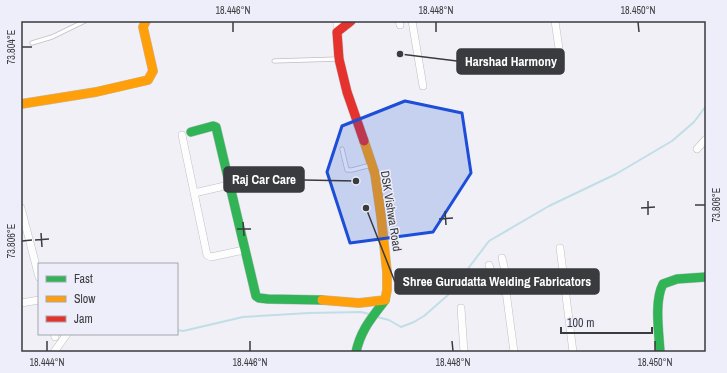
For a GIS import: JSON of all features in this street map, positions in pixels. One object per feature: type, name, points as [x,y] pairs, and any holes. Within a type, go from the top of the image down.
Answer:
[{"type":"street","points":[[21,104],[96,92],[148,80],[153,71],[143,27],[146,21]]},
{"type":"street","name":"DSK Vishwa Road","points":[[337,21],[339,59],[347,92],[372,165],[378,192],[387,272],[387,290],[383,303]]},
{"type":"street","points":[[337,32],[351,21]]},
{"type":"street","points":[[412,21],[424,86]]},
{"type":"street","points":[[555,21],[561,62]]},
{"type":"street","points":[[191,132],[213,126],[216,127],[254,293],[259,298],[383,303]]},
{"type":"street","points":[[182,135],[208,256],[211,257],[244,250]]},
{"type":"street","points":[[697,148],[706,139]]},
{"type":"street","points":[[194,193],[229,185]]},
{"type":"street","points":[[21,208],[38,273]]},
{"type":"street","points":[[560,248],[573,352]]},
{"type":"street","points":[[502,258],[508,284],[506,291],[514,352]]},
{"type":"street","points":[[489,265],[497,290],[506,291]]},
{"type":"street","points":[[660,352],[658,300],[663,284],[680,279],[706,277]]},
{"type":"street","points":[[21,303],[38,300]]},
{"type":"street","points":[[356,352],[359,338],[369,321],[383,303]]},
{"type":"street","points":[[461,308],[464,352]]},
{"type":"street","points":[[54,352],[66,335]]},
{"type":"lane","points":[[32,43],[52,37],[85,21]]},
{"type":"lane","points":[[274,61],[339,59]]},
{"type":"lane","points":[[342,149],[347,170],[372,165]]},
{"type":"highlighted area","points":[[405,101],[462,113],[471,173],[433,232],[350,243],[327,172],[342,126]]},
{"type":"waterway","points":[[377,317],[389,320],[401,327],[424,316],[448,295],[489,241],[549,206],[616,174],[672,141],[694,122],[706,106]]},
{"type":"waterway","points":[[178,330],[183,331],[243,317],[309,313],[361,312],[369,314]]},
{"type":"traffic: fast","points":[[191,132],[213,126],[216,127],[256,296],[259,298],[268,299],[322,300]]},
{"type":"traffic: fast","points":[[660,352],[658,308],[660,291],[663,284],[677,279],[706,277]]},
{"type":"traffic: fast","points":[[356,352],[364,330],[385,300]]},
{"type":"traffic: slow","points":[[21,104],[96,92],[148,80],[153,71],[143,27],[146,21]]},
{"type":"traffic: slow","points":[[364,141],[375,174],[381,216],[387,272],[387,290],[385,300]]},
{"type":"traffic: slow","points":[[322,300],[359,303],[385,300]]},
{"type":"traffic: jam","points":[[351,21],[337,32],[339,59],[347,92],[364,141]]},
{"type":"place","name":"Harshad Harmony","points":[[400,54]]},
{"type":"place","name":"Raj Car Care","points":[[356,181]]},
{"type":"place","name":"Shree Gurudatta Welding Fabricators","points":[[366,208]]}]
